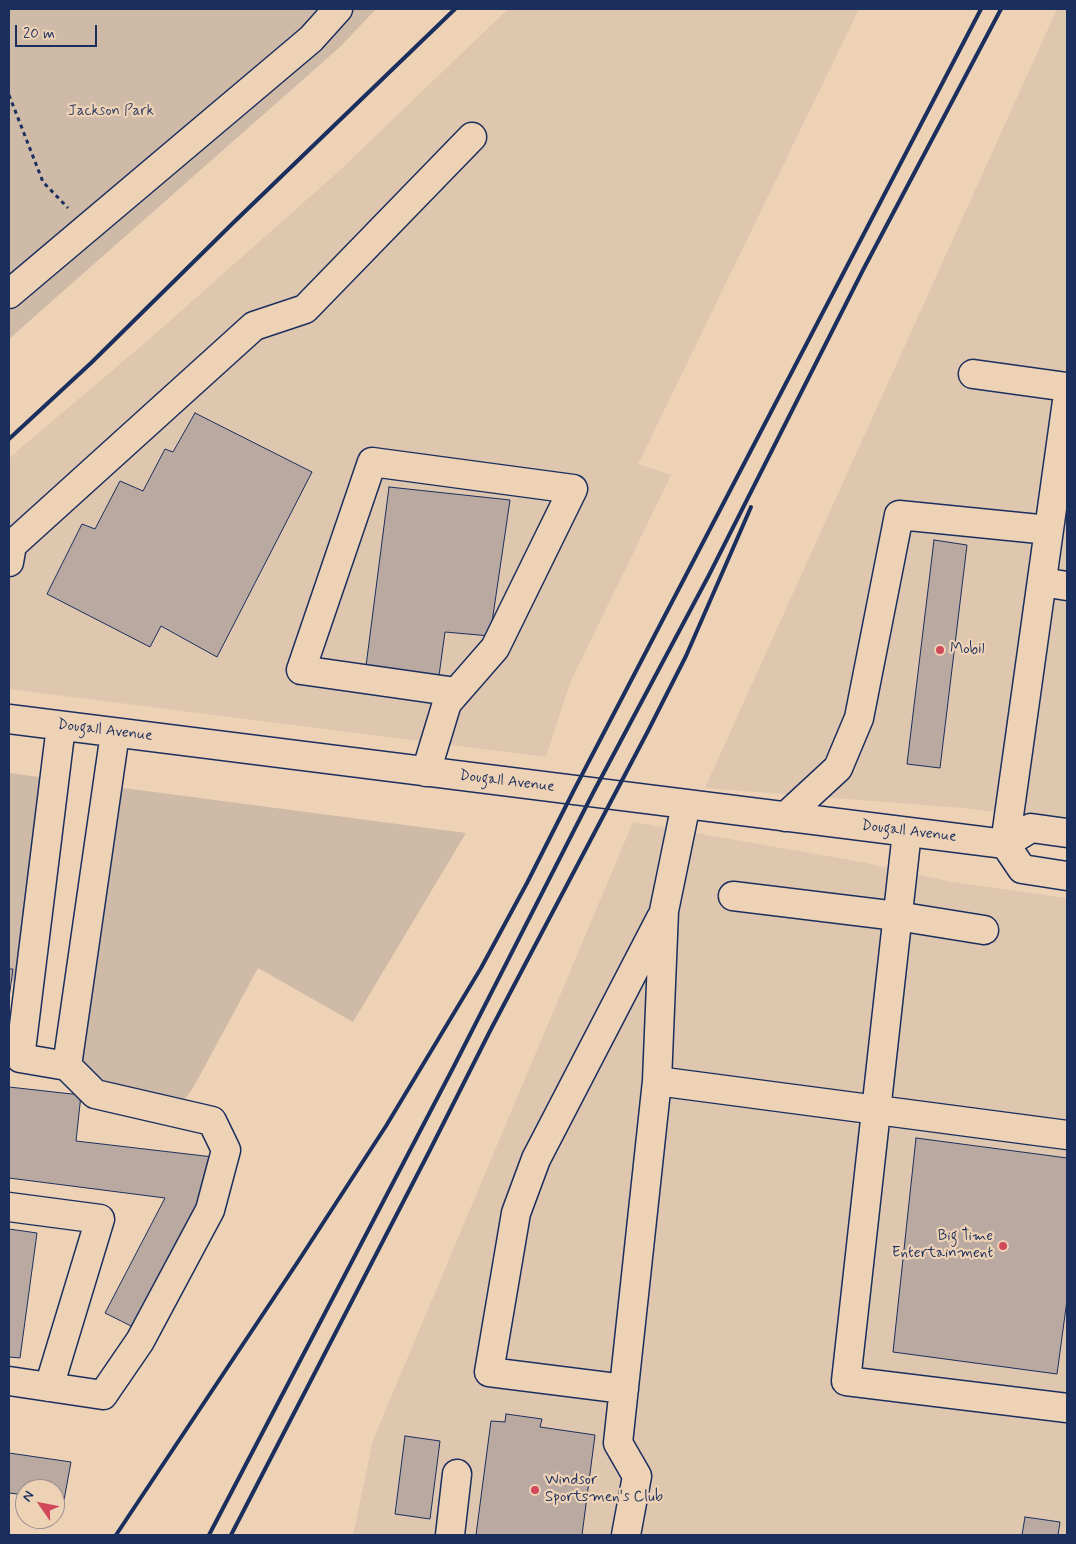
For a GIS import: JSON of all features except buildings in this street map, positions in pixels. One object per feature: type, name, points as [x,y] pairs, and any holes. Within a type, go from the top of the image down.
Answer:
[{"type":"street","points":[[9,294],[311,39],[338,9]]},
{"type":"street","points":[[9,562],[12,545],[254,326],[305,309],[472,137]]},
{"type":"street","points":[[973,374],[1067,387]]},
{"type":"street","points":[[1067,401],[1049,530],[1054,584],[1005,844],[1022,870],[1067,876]]},
{"type":"street","points":[[426,772],[447,703],[495,648],[573,489],[372,462],[301,670],[456,692]]},
{"type":"street","points":[[785,817],[838,768],[859,718],[898,515],[1049,530]]},
{"type":"street","name":"Dougall Avenue","points":[[9,719],[1005,844]]},
{"type":"street","points":[[9,1381],[103,1395],[140,1341],[210,1210],[226,1150],[212,1121],[95,1094],[67,1066],[20,1058],[61,726]]},
{"type":"street","points":[[67,1066],[115,733]]},
{"type":"street","points":[[626,1535],[637,1476],[618,1443],[657,1081],[664,911],[686,804]]},
{"type":"street","points":[[1005,844],[1032,828],[1067,833]]},
{"type":"street","points":[[907,832],[846,1381],[1067,1408]]},
{"type":"street","points":[[733,896],[897,916],[984,930]]},
{"type":"street","points":[[624,1390],[489,1372],[516,1214],[536,1159],[664,911]]},
{"type":"street","points":[[657,1081],[1067,1135]]},
{"type":"street","points":[[9,1207],[100,1219],[49,1387]]},
{"type":"street","points":[[450,1535],[457,1474]]},
{"type":"path","points":[[9,95],[43,182],[87,228]]},
{"type":"shaded area","points":[[508,9],[859,9],[638,464],[671,475],[570,683],[546,757],[9,689],[9,458],[146,342],[338,172]]},
{"type":"shaded area","points":[[1057,9],[1067,9],[1067,821],[963,808],[705,788]]},
{"type":"shaded area","points":[[633,822],[861,862],[952,882],[1067,898],[1067,1535],[353,1535],[373,1440]]},
{"type":"green space","name":"Jackson Park","points":[[9,9],[376,9],[340,47],[9,339]]},
{"type":"green space","points":[[9,773],[40,777],[43,797],[20,983],[11,981],[13,969],[9,969]]},
{"type":"green space","points":[[116,787],[466,833],[353,1022],[258,968],[193,1088],[184,1100],[167,1103],[93,1078],[78,1049]]},
{"type":"railway","points":[[9,439],[91,363],[455,9]]},
{"type":"railway","points":[[116,1535],[386,1126],[481,968],[981,9]]},
{"type":"railway","points":[[209,1535],[453,1068],[593,793],[709,575],[863,270],[1001,9]]},
{"type":"railway","points":[[231,1535],[490,1031],[686,656],[751,507]]},
{"type":"place","name":"Mobil","points":[[940,650]]},
{"type":"place","name":"Big Time Entertainment","points":[[1003,1246]]},
{"type":"place","name":"Windsor Sportsmen's Club","points":[[535,1490]]}]
